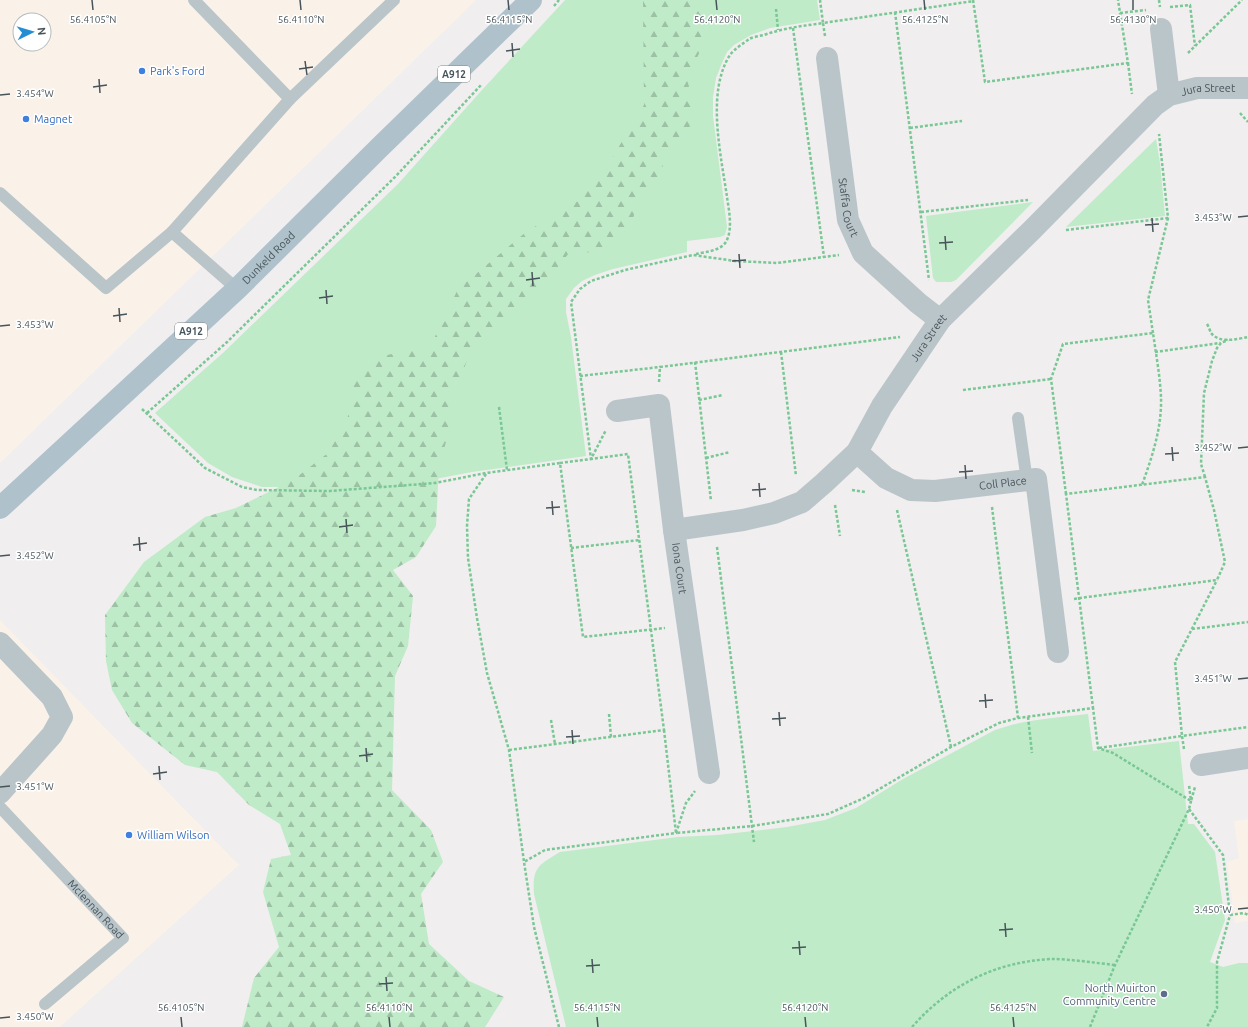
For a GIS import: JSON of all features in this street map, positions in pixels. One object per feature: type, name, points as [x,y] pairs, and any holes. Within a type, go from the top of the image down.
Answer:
[{"type":"main road","name":"Dunkeld Road","points":[[0,508],[237,289],[372,154],[531,0]]},
{"type":"street","name":"Jura Street","points":[[1161,29],[1162,100]]},
{"type":"street","name":"Staffa Court","points":[[827,58],[848,220],[863,253],[913,299],[940,320]]},
{"type":"street","name":"Jura Street","points":[[674,530],[743,520],[774,513],[799,503],[824,483],[857,452],[882,406],[940,320],[1162,100],[1197,88],[1248,88]]},
{"type":"street","points":[[617,411],[659,405]]},
{"type":"street","name":"Iona Court","points":[[659,405],[674,530],[709,773]]},
{"type":"street","name":"Coll Place","points":[[857,452],[886,478],[911,490],[935,492],[1036,480],[1058,652]]},
{"type":"street","points":[[0,643],[52,697],[62,717],[52,735],[0,793]]},
{"type":"street","points":[[1201,765],[1248,758]]},
{"type":"lane","points":[[194,0],[290,99]]},
{"type":"lane","points":[[0,193],[106,288],[172,232],[290,99],[394,0]]},
{"type":"lane","points":[[172,232],[237,289]]},
{"type":"lane","points":[[1018,418],[1027,481]]},
{"type":"lane","name":"Mclennan Road","points":[[0,807],[123,938],[45,1004]]},
{"type":"path","points":[[549,11],[559,0]]},
{"type":"path","points":[[820,0],[827,58]]},
{"type":"path","points":[[591,459],[571,302],[580,289],[591,281],[626,270],[718,249],[726,243],[730,230],[716,106],[718,89],[722,73],[731,54],[750,39],[778,30],[974,0],[985,82],[1128,63]]},
{"type":"path","points":[[1118,0],[1133,99]]},
{"type":"path","points":[[1184,57],[1242,0]]},
{"type":"path","points":[[1190,5],[1195,46]]},
{"type":"path","points":[[776,9],[778,30]]},
{"type":"path","points":[[895,12],[930,287]]},
{"type":"path","points":[[793,28],[824,257]]},
{"type":"path","points":[[147,413],[226,343],[396,176],[486,79]]},
{"type":"path","points":[[1142,485],[1154,449],[1160,418],[1161,398],[1148,300],[1168,218],[1162,100]]},
{"type":"path","points":[[910,128],[962,121]]},
{"type":"path","points":[[921,212],[1034,199]]},
{"type":"path","points":[[1032,230],[1062,230],[1168,218]]},
{"type":"path","points":[[693,255],[735,261],[777,263],[845,254]]},
{"type":"path","points":[[1208,324],[1212,334],[1220,339],[1228,340]]},
{"type":"path","points":[[1098,748],[1051,379],[1063,344],[1153,333]]},
{"type":"path","points":[[580,376],[903,337],[903,342],[919,352]]},
{"type":"path","points":[[1155,352],[1221,343],[1228,340],[1248,337]]},
{"type":"path","points":[[1098,748],[1182,736],[1175,662],[1225,562],[1214,510],[1201,464],[1204,393],[1212,361],[1217,348],[1221,343]]},
{"type":"path","points":[[781,352],[799,503]]},
{"type":"path","points":[[695,362],[711,501],[715,507]]},
{"type":"path","points":[[659,405],[660,367]]},
{"type":"path","points":[[963,390],[1051,379]]},
{"type":"path","points":[[122,395],[147,413],[205,468],[242,487],[257,490],[330,491],[435,483],[486,473],[628,454],[652,629],[676,832]]},
{"type":"path","points":[[699,400],[723,395]]},
{"type":"path","points":[[499,407],[507,470]]},
{"type":"path","points":[[591,459],[617,411]]},
{"type":"path","points":[[706,458],[730,452]]},
{"type":"path","points":[[560,463],[583,637],[687,625]]},
{"type":"path","points":[[486,473],[469,499],[467,526],[468,558],[476,618],[487,673],[509,750],[534,927],[559,1027]]},
{"type":"path","points":[[1066,494],[1205,477]]},
{"type":"path","points":[[847,490],[870,493]]},
{"type":"path","points":[[835,500],[840,536]]},
{"type":"path","points":[[991,505],[1018,718]]},
{"type":"path","points":[[896,508],[952,747]]},
{"type":"path","points":[[571,548],[640,540]]},
{"type":"path","points":[[718,542],[717,547],[754,842]]},
{"type":"path","points":[[1052,602],[1217,580]]},
{"type":"path","points":[[1192,629],[1248,622]]},
{"type":"path","points":[[524,862],[545,850],[676,832],[752,826],[828,814],[864,798],[952,747],[999,723],[1018,718],[1093,708]]},
{"type":"path","points":[[609,714],[611,737]]},
{"type":"path","points":[[1028,717],[1032,752]]},
{"type":"path","points":[[551,720],[555,744]]},
{"type":"path","points":[[509,750],[664,730]]},
{"type":"path","points":[[1098,748],[1113,754],[1190,801]]},
{"type":"path","points":[[1090,1027],[1115,965],[1189,809],[1201,765]]},
{"type":"path","points":[[676,832],[686,803],[709,773]]},
{"type":"path","points":[[1189,809],[1223,855],[1230,915],[1217,962],[1217,1008],[1207,1027]]},
{"type":"path","points":[[1230,915],[1244,913],[1248,914]]},
{"type":"path","points":[[912,1027],[927,1010],[957,988],[989,971],[1030,961],[1053,959],[1115,965]]},
{"type":"shaded area","points":[[0,0],[476,0],[0,463]]},
{"type":"shaded area","points":[[0,620],[239,865],[60,1027],[0,1027]]},
{"type":"shaded area","points":[[1248,819],[1248,921],[1235,923],[1227,862],[1239,858],[1234,821]]},
{"type":"green space","points":[[565,0],[817,0],[820,20],[770,28],[751,35],[734,45],[727,52],[722,63],[716,78],[713,97],[713,116],[727,227],[725,235],[687,241],[687,252],[613,269],[595,275],[582,281],[574,288],[566,299],[566,312],[571,337],[586,456],[472,472],[435,479],[330,487],[262,487],[232,477],[208,463],[155,413],[224,352],[398,184]]},
{"type":"green space","points":[[643,0],[703,0],[705,6],[703,45],[687,79],[695,110],[686,138],[665,153],[661,174],[639,196],[633,219],[599,252],[569,253],[527,306],[491,331],[470,351],[461,378],[447,397],[451,415],[446,442],[439,466],[436,526],[416,557],[393,570],[413,596],[408,646],[395,676],[392,790],[431,830],[443,862],[421,894],[429,944],[469,981],[504,997],[485,1027],[242,1027],[254,978],[279,947],[263,892],[271,859],[291,855],[280,824],[249,805],[217,772],[185,765],[132,723],[112,690],[106,661],[105,615],[144,562],[205,517],[236,508],[293,480],[328,453],[347,421],[354,381],[377,357],[407,351],[428,351],[458,289],[526,232],[578,201],[612,158],[644,105]]},
{"type":"green space","points":[[1156,139],[1165,216],[1066,227]]},
{"type":"green space","points":[[1033,202],[956,280],[951,282],[936,282],[933,278],[926,216]]},
{"type":"green space","points":[[1088,714],[1093,751],[1179,741],[1188,824],[1194,824],[1215,852],[1225,920],[1210,962],[1223,967],[1239,963],[1248,963],[1248,1027],[566,1027],[534,894],[534,878],[538,868],[560,852],[678,837],[718,835],[787,827],[825,820],[856,808],[903,779],[995,730],[1029,721]]},
{"type":"place","name":"Park's Ford","points":[[142,71]]},
{"type":"place","name":"Magnet","points":[[26,119]]},
{"type":"place","name":"William Wilson","points":[[129,835]]},
{"type":"place","name":"North Muirton Community Centre","points":[[1164,994]]}]
